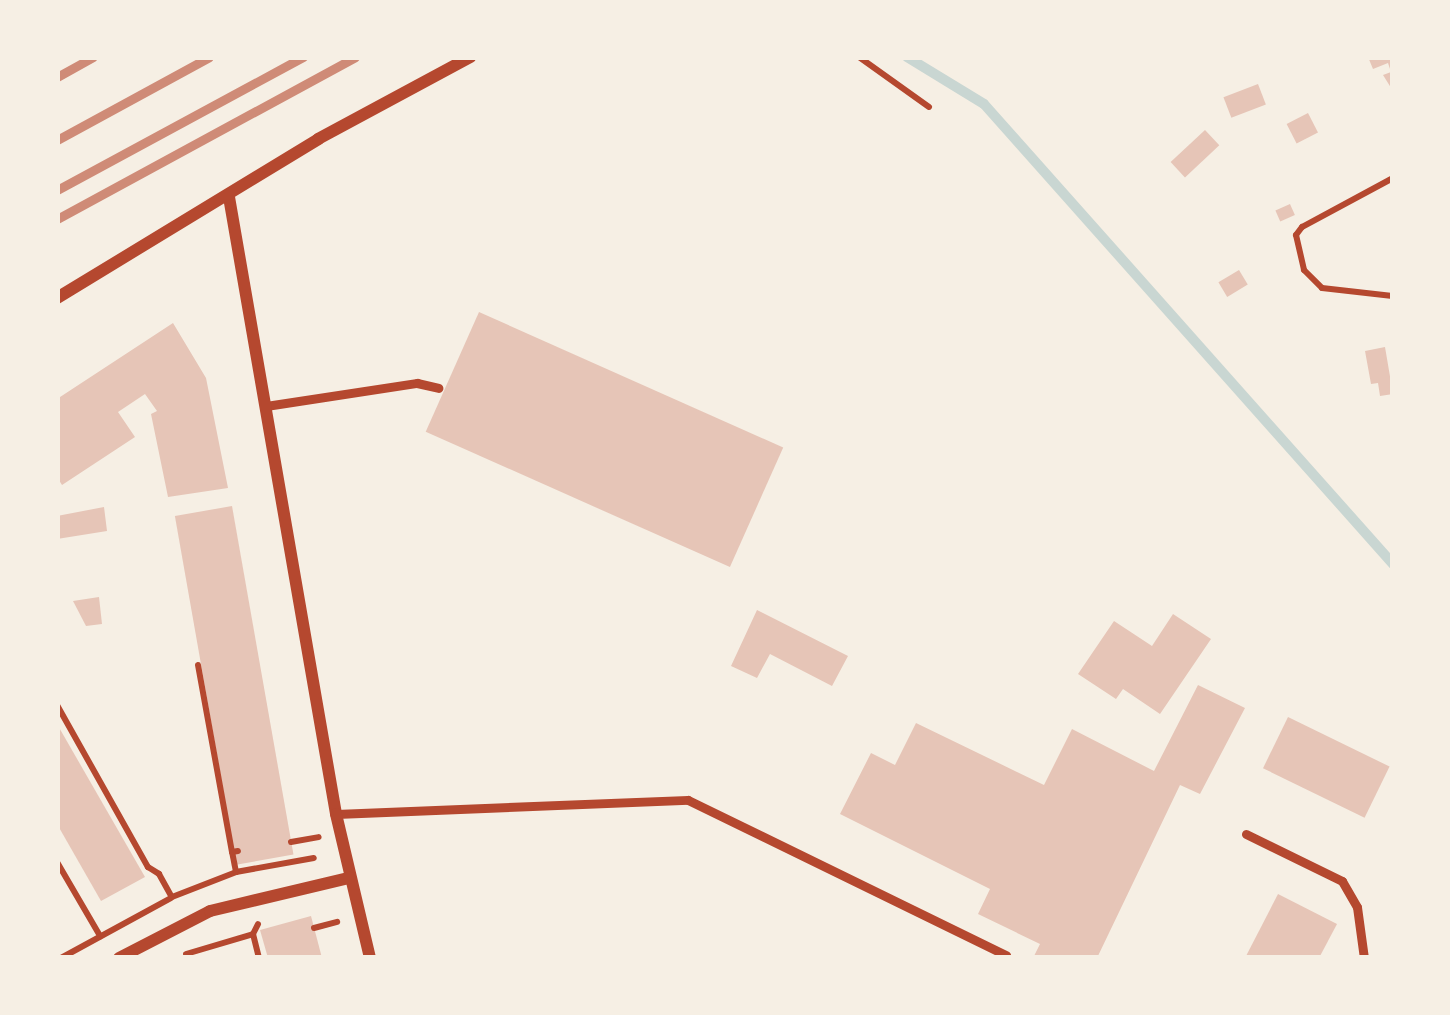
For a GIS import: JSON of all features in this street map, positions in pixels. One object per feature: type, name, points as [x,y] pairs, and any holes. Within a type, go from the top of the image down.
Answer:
[{"type":"street","points":[[57,298],[318,139],[470,57]]},
{"type":"street","points":[[229,197],[336,814],[370,958]]},
{"type":"street","points":[[119,958],[210,911],[349,878]]},
{"type":"lane","points":[[266,406],[417,382],[438,388]]},
{"type":"lane","points":[[336,814],[688,800],[1006,955]]},
{"type":"lane","points":[[1246,834],[1342,881],[1357,907],[1364,958]]},
{"type":"path","points":[[859,57],[929,107]]},
{"type":"path","points":[[1393,178],[1302,227],[1296,236],[1304,270],[1322,287],[1393,296]]},
{"type":"path","points":[[198,665],[236,872]]},
{"type":"path","points":[[57,704],[148,867],[172,897],[236,872],[344,853]]},
{"type":"path","points":[[57,862],[100,936]]},
{"type":"path","points":[[254,934],[263,940]]},
{"type":"path","points":[[177,958],[254,934]]},
{"type":"path","points":[[254,934],[259,958]]},
{"type":"building","points":[[1368,57],[1393,57],[1393,91],[1383,75],[1391,72],[1388,63],[1373,69]]},
{"type":"building","points":[[1258,84],[1266,105],[1231,118],[1223,97]]},
{"type":"building","points":[[1308,113],[1318,133],[1297,143],[1287,124]]},
{"type":"building","points":[[1205,130],[1219,145],[1185,177],[1171,162]]},
{"type":"building","points":[[1290,204],[1295,215],[1280,221],[1275,211]]},
{"type":"building","points":[[1239,270],[1248,285],[1227,297],[1218,282]]},
{"type":"building","points":[[479,312],[783,447],[730,567],[426,432]]},
{"type":"building","points":[[173,323],[206,378],[228,488],[168,497],[151,414],[157,411],[145,394],[118,412],[135,437],[62,485],[57,477],[57,399]]},
{"type":"building","points":[[1385,347],[1393,394],[1380,396],[1378,383],[1371,384],[1365,351]]},
{"type":"building","points":[[232,506],[293,855],[236,865],[175,516]]},
{"type":"building","points":[[104,507],[107,531],[57,539],[57,516]]},
{"type":"building","points":[[99,597],[102,624],[86,626],[73,601]]},
{"type":"building","points":[[757,610],[848,656],[832,686],[770,654],[757,678],[731,666]]},
{"type":"building","points":[[1173,614],[1211,639],[1160,714],[1123,689],[1116,699],[1078,674],[1114,621],[1152,646]]},
{"type":"building","points":[[1198,685],[1245,708],[1200,794],[1180,785],[1097,958],[1033,958],[1040,944],[978,914],[990,889],[840,814],[871,753],[895,765],[916,723],[1044,785],[1072,729],[1154,771]]},
{"type":"building","points":[[1288,717],[1390,767],[1365,818],[1263,768]]},
{"type":"building","points":[[57,724],[145,877],[101,901],[57,824]]},
{"type":"building","points":[[1278,894],[1337,924],[1319,958],[1245,958]]},
{"type":"building","points":[[311,916],[322,958],[268,958],[260,930]]},
{"type":"waterway","points":[[907,57],[984,104],[1393,564]]},
{"type":"railway","points":[[57,77],[93,57]]},
{"type":"railway","points":[[57,140],[209,57]]},
{"type":"railway","points":[[57,190],[303,57]]},
{"type":"railway","points":[[57,219],[355,57]]}]
